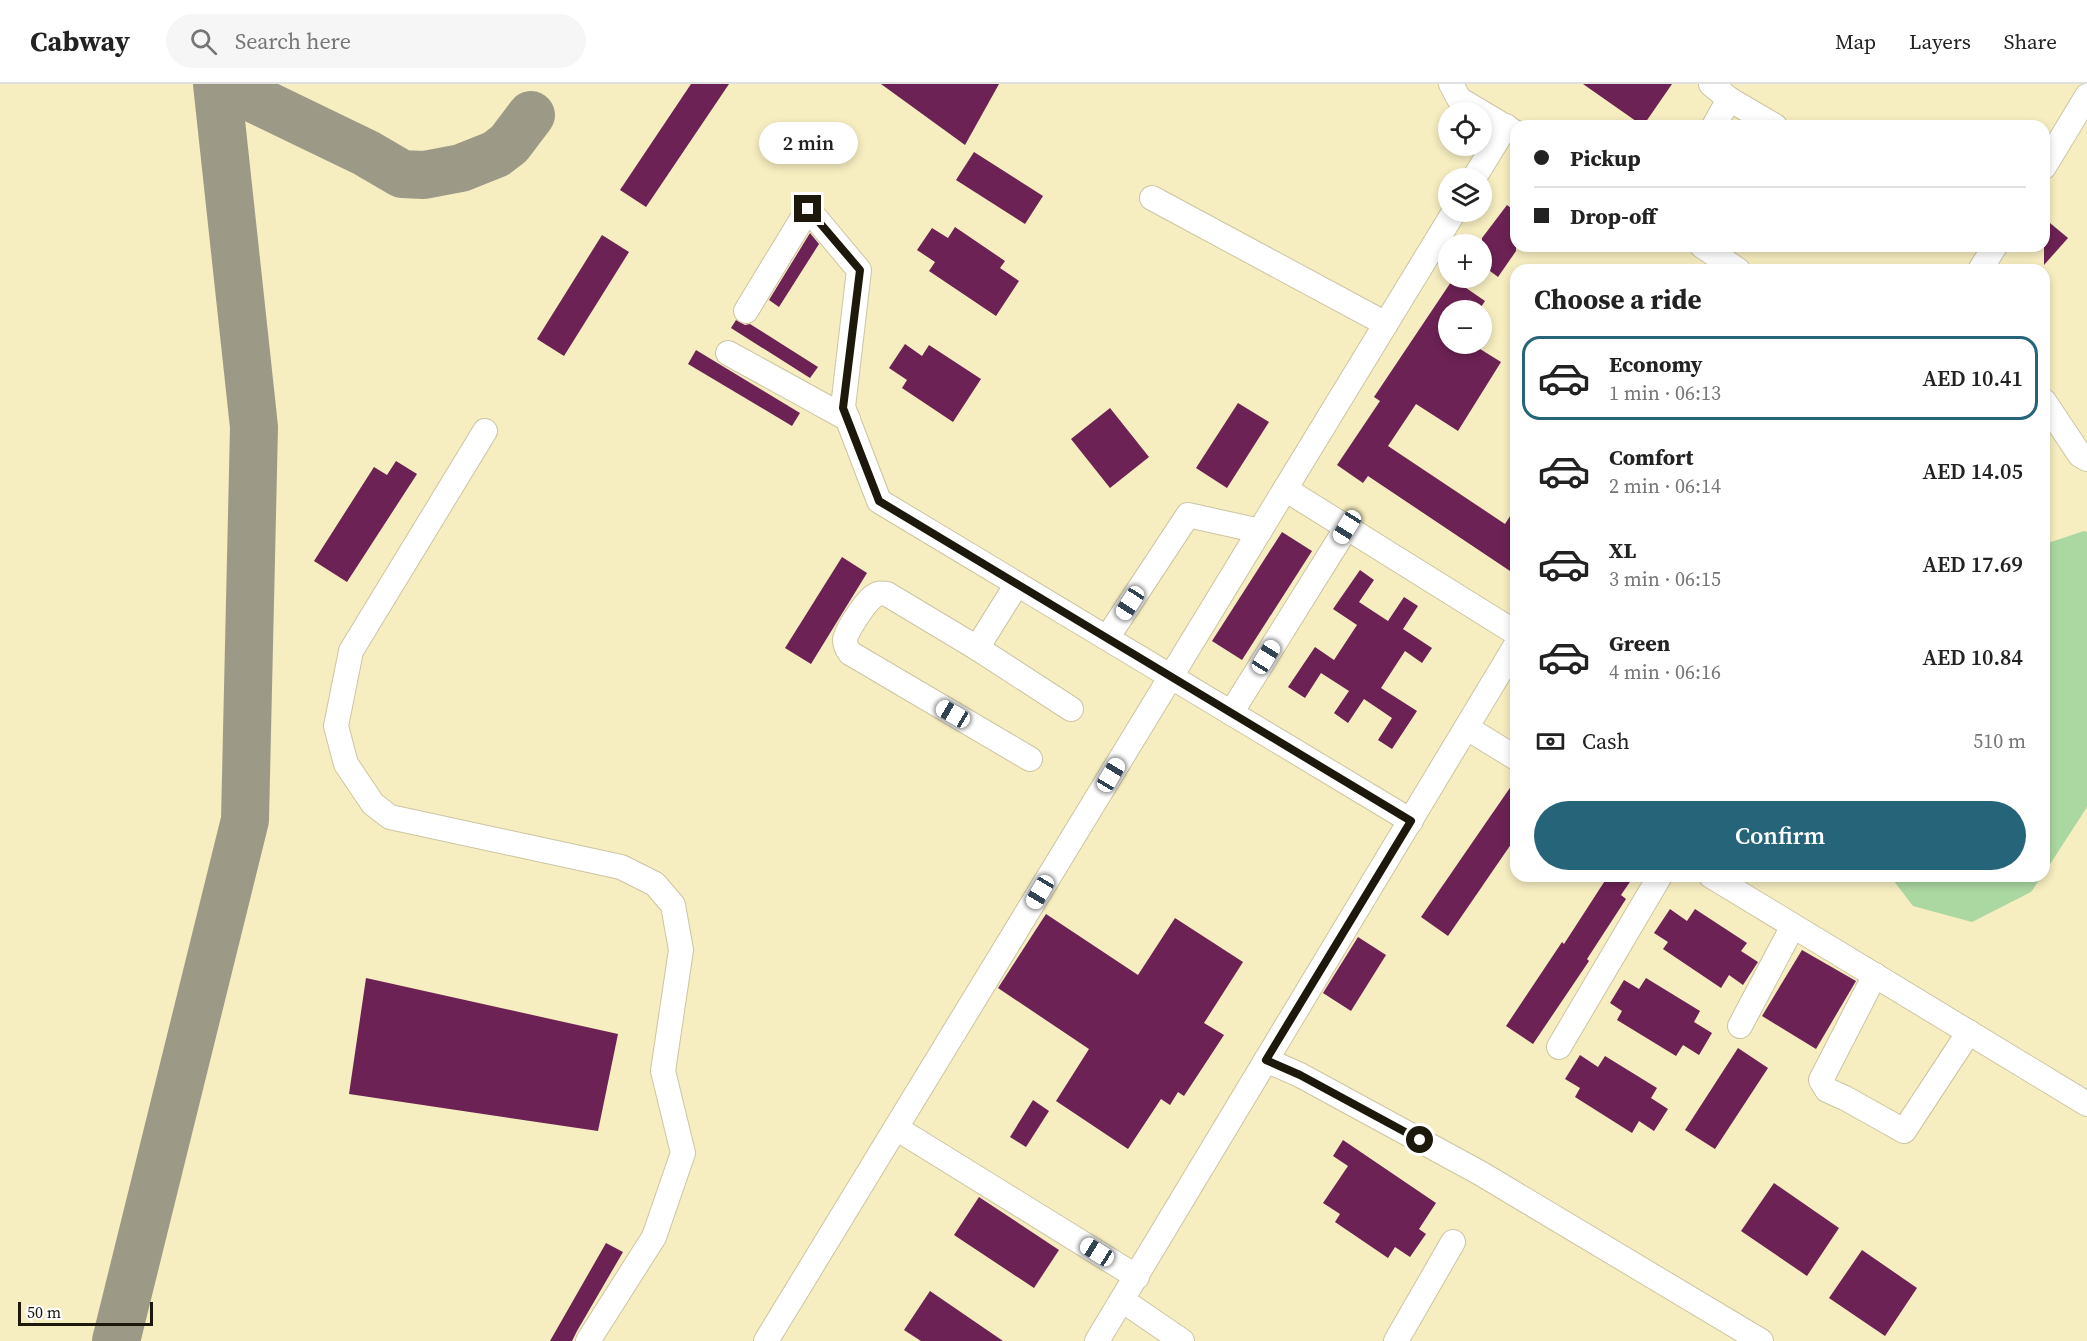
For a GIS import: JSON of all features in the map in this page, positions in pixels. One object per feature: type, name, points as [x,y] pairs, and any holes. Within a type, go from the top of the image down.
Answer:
[{"type":"lane","points":[[1451,84],[1459,99],[1510,128]]},
{"type":"lane","points":[[1711,84],[1729,99],[1765,120]]},
{"type":"lane","points":[[2050,157],[2087,96]]},
{"type":"lane","points":[[1717,120],[1729,99]]},
{"type":"lane","points":[[1482,168],[1510,130]]},
{"type":"lane","points":[[1152,198],[1386,324]]},
{"type":"lane","points":[[746,310],[808,209],[860,270],[843,408],[879,501],[1411,821]]},
{"type":"lane","points":[[766,1341],[1448,222]]},
{"type":"lane","points":[[1710,252],[1729,264]]},
{"type":"lane","points":[[728,353],[848,419]]},
{"type":"lane","points":[[2050,410],[2080,455],[2087,459]]},
{"type":"lane","points":[[484,431],[351,651],[336,726],[346,764],[373,804],[390,817],[621,867],[655,884],[673,905],[681,950],[663,1071],[683,1153],[654,1237],[588,1341]]},
{"type":"lane","points":[[1285,489],[1510,629]]},
{"type":"lane","points":[[1107,638],[1188,515],[1260,531]]},
{"type":"lane","points":[[1231,713],[1347,527]]},
{"type":"lane","points":[[977,648],[1017,584]]},
{"type":"lane","points":[[1030,759],[850,653],[845,638],[871,597],[882,593],[887,594],[977,648],[1071,709]]},
{"type":"lane","points":[[1097,1341],[1510,655]]},
{"type":"lane","points":[[1467,728],[1510,754]]},
{"type":"lane","points":[[1559,1047],[1656,882]]},
{"type":"lane","points":[[1721,882],[2087,1104]]},
{"type":"lane","points":[[1740,1026],[1793,926]]},
{"type":"lane","points":[[1875,975],[1821,1080],[1827,1090],[1904,1131],[1969,1032]]},
{"type":"lane","points":[[1266,1060],[1300,1075],[1480,1173],[1761,1341]]},
{"type":"lane","points":[[896,1128],[1137,1277]]},
{"type":"lane","points":[[1396,1341],[1453,1242]]},
{"type":"lane","points":[[1122,1300],[1182,1341]]},
{"type":"shaded area","points":[[0,84],[2087,84],[2087,1341],[0,1341]]},
{"type":"green space","points":[[2087,532],[2087,807],[2050,864],[2050,542]]},
{"type":"green space","points":[[1895,882],[2038,882],[2031,892],[1972,922],[1913,906]]},
{"type":"building","points":[[691,84],[729,84],[646,207],[620,190]]},
{"type":"building","points":[[881,84],[999,84],[965,145]]},
{"type":"building","points":[[1583,84],[1672,84],[1647,120],[1634,120]]},
{"type":"building","points":[[974,152],[1043,196],[1025,224],[956,180]]},
{"type":"building","points":[[1507,205],[1510,207],[1510,252],[1515,252],[1498,277],[1492,272],[1492,234],[1485,234]]},
{"type":"building","points":[[2050,223],[2068,238],[2044,264],[2044,252],[2050,252]]},
{"type":"building","points":[[955,227],[1005,261],[1000,268],[1019,281],[996,316],[929,271],[935,262],[917,250],[932,228],[948,238]]},
{"type":"building","points":[[810,233],[819,244],[779,307],[769,300]]},
{"type":"building","points":[[602,235],[629,252],[564,356],[537,339]]},
{"type":"building","points":[[1447,288],[1466,288],[1484,300],[1439,300]]},
{"type":"building","points":[[1438,301],[1438,354],[1488,354],[1501,362],[1458,431],[1416,404],[1388,446],[1505,524],[1510,516],[1510,571],[1368,476],[1363,483],[1337,465],[1380,401],[1374,397]]},
{"type":"building","points":[[736,320],[745,325],[750,324],[818,367],[810,378],[731,328]]},
{"type":"building","points":[[905,344],[922,356],[929,345],[981,379],[953,422],[902,388],[907,380],[889,368]]},
{"type":"building","points":[[696,350],[800,413],[792,426],[688,364]]},
{"type":"building","points":[[1238,403],[1269,422],[1227,488],[1196,468]]},
{"type":"building","points":[[1110,408],[1149,457],[1110,488],[1071,439]]},
{"type":"building","points":[[396,461],[417,474],[347,582],[314,561],[374,467],[387,475]]},
{"type":"building","points":[[1282,532],[1312,551],[1242,660],[1212,641]]},
{"type":"building","points":[[842,557],[867,573],[811,664],[785,648]]},
{"type":"building","points":[[1360,570],[1374,580],[1359,602],[1388,621],[1404,597],[1418,606],[1403,629],[1432,648],[1422,663],[1405,651],[1381,688],[1417,711],[1392,749],[1378,740],[1392,718],[1364,699],[1348,723],[1334,713],[1349,691],[1321,673],[1305,698],[1288,687],[1315,647],[1334,660],[1357,625],[1333,609]]},
{"type":"building","points":[[1510,788],[1510,846],[1448,936],[1421,917]]},
{"type":"building","points":[[1604,882],[1630,882],[1621,895],[1626,899],[1587,959],[1589,961],[1533,1044],[1506,1026],[1562,942],[1564,944]]},
{"type":"building","points":[[1670,909],[1687,921],[1695,909],[1747,943],[1741,951],[1758,962],[1743,985],[1729,975],[1721,988],[1663,949],[1668,942],[1654,933]]},
{"type":"building","points":[[1046,914],[1138,975],[1175,918],[1243,962],[1204,1023],[1224,1035],[1184,1096],[1178,1092],[1170,1105],[1161,1099],[1128,1149],[1056,1101],[1089,1049],[998,988]]},
{"type":"building","points":[[1358,937],[1386,955],[1351,1011],[1323,993]]},
{"type":"building","points":[[1802,950],[1856,981],[1816,1049],[1762,1016]]},
{"type":"building","points":[[366,978],[618,1034],[598,1131],[349,1094]]},
{"type":"building","points":[[1646,978],[1700,1011],[1694,1022],[1712,1033],[1699,1055],[1683,1045],[1676,1056],[1617,1020],[1622,1011],[1610,1003],[1624,980],[1639,989]]},
{"type":"building","points":[[1738,1048],[1768,1068],[1715,1149],[1685,1130]]},
{"type":"building","points":[[1580,1055],[1598,1067],[1605,1056],[1657,1088],[1651,1098],[1668,1109],[1654,1131],[1639,1121],[1632,1133],[1575,1097],[1580,1088],[1565,1079]]},
{"type":"building","points":[[1033,1100],[1049,1111],[1026,1147],[1010,1137]]},
{"type":"building","points":[[1343,1140],[1436,1203],[1419,1229],[1426,1234],[1410,1257],[1395,1247],[1388,1258],[1335,1222],[1340,1214],[1323,1203],[1348,1166],[1333,1156]]},
{"type":"building","points":[[1774,1183],[1839,1228],[1807,1276],[1741,1231]]},
{"type":"building","points":[[979,1197],[1059,1250],[1034,1288],[954,1235]]},
{"type":"building","points":[[606,1243],[623,1252],[572,1341],[550,1341]]},
{"type":"building","points":[[1862,1250],[1917,1288],[1885,1336],[1829,1298]]},
{"type":"building","points":[[930,1291],[1003,1341],[921,1341],[904,1330]]},
{"type":"taxiway","points":[[116,1341],[245,820],[254,427],[217,84]]},
{"type":"taxiway","points":[[223,84],[366,153],[402,174],[424,175],[461,168],[496,154],[509,144],[531,115]]},
{"type":"route","points":[[808,209],[860,270],[843,408],[879,501],[1411,821],[1266,1060],[1300,1075],[1420,1140]]}]
